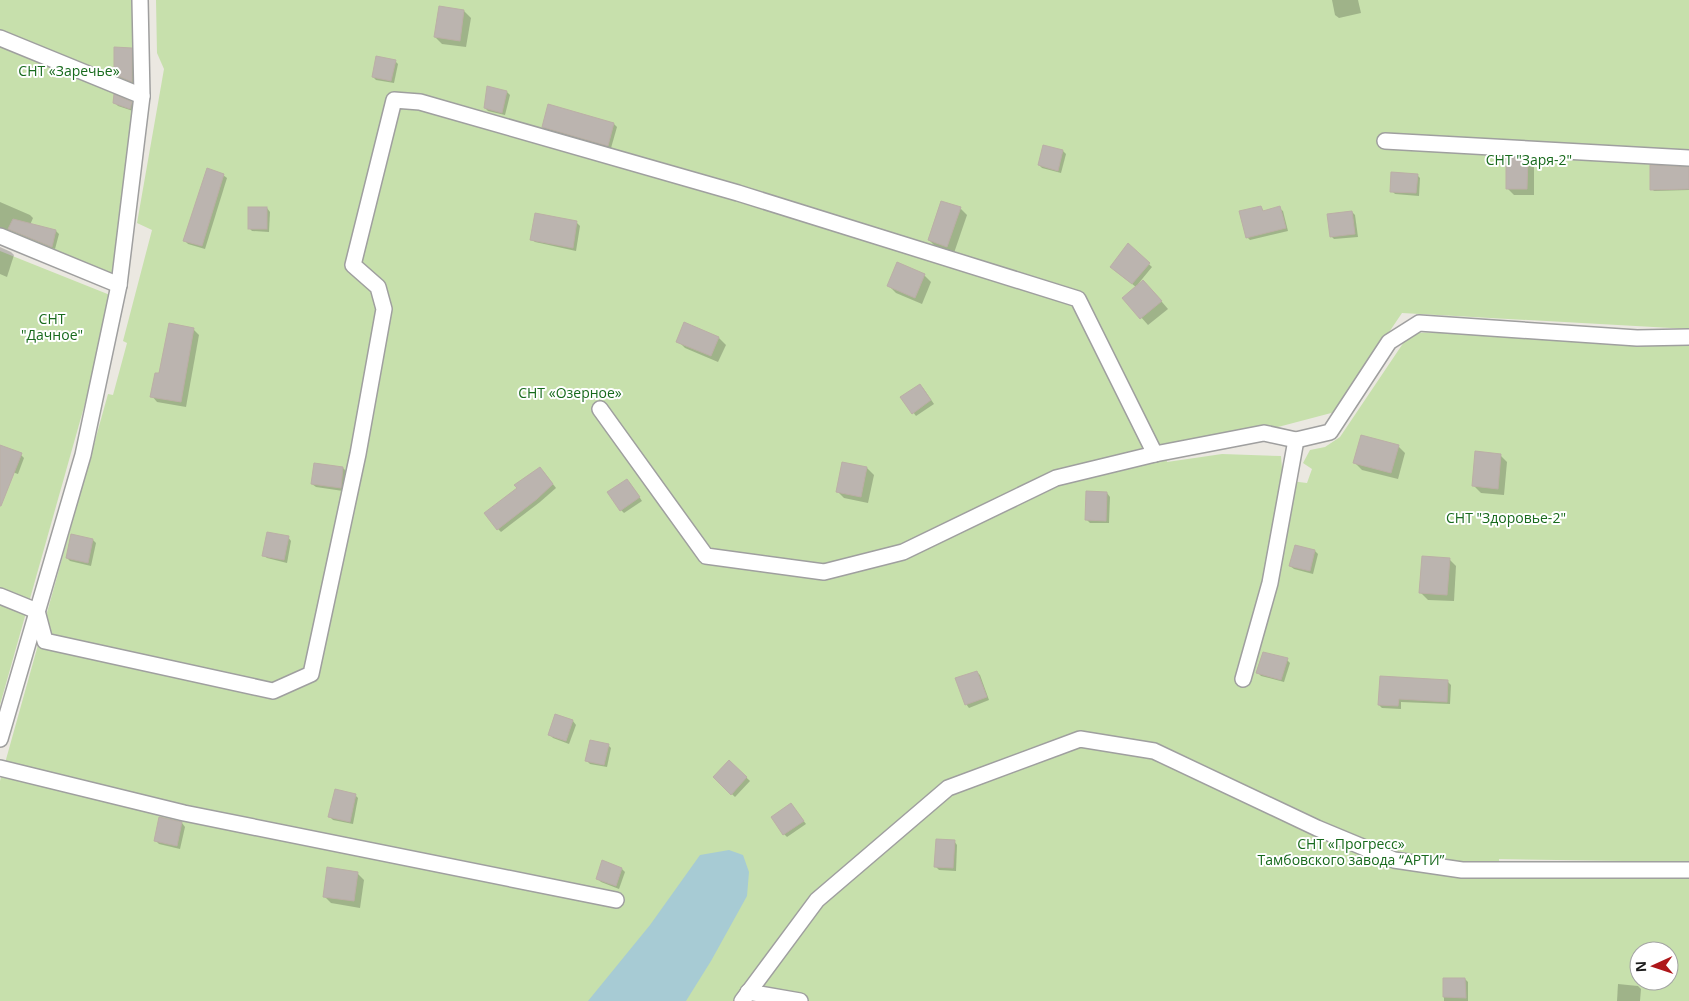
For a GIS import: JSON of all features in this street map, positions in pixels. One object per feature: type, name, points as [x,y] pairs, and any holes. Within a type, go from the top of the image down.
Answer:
[{"type":"lane","points":[[0,739],[83,455],[119,286],[142,96],[140,0]]},
{"type":"lane","points":[[0,38],[142,96]]},
{"type":"lane","points":[[37,611],[45,641],[273,691],[311,674],[358,454],[384,309],[378,287],[353,265],[394,100],[420,102],[729,191],[1078,299],[1155,454]]},
{"type":"lane","points":[[1385,141],[1689,158]]},
{"type":"lane","points":[[0,236],[119,286]]},
{"type":"lane","points":[[600,409],[706,556],[824,572],[903,552],[1056,478],[1155,454],[1264,433],[1296,440],[1330,432],[1389,342],[1418,323],[1637,338],[1689,338]]},
{"type":"lane","points":[[1243,679],[1270,583],[1296,440]]},
{"type":"lane","points":[[0,596],[37,611]]},
{"type":"lane","points":[[745,997],[817,900],[948,788],[1080,739],[1154,751],[1317,828],[1394,860],[1462,870],[1689,870]]},
{"type":"lane","points":[[0,768],[184,812],[616,900]]},
{"type":"lane","points":[[745,997],[800,1001]]},
{"type":"green space","name":"СНТ «Заречье»","points":[[0,0],[137,0],[139,84],[115,274],[0,234]]},
{"type":"green space","name":"СНТ «Озерное»","points":[[156,0],[1689,0],[1689,329],[1402,313],[1335,412],[1278,427],[1165,449],[1167,462],[1222,454],[1281,456],[1283,480],[1307,483],[1312,469],[1303,463],[1310,450],[1325,447],[1340,437],[1410,333],[1447,332],[1670,345],[1689,344],[1689,862],[1499,859],[1500,876],[1689,878],[1689,1001],[0,1001],[0,781],[108,394],[113,395],[127,343],[123,341],[152,230],[137,223],[164,69],[157,53]]},
{"type":"green space","name":"СНТ \"Дачное\"","points":[[0,251],[115,297],[0,705]]},
{"type":"water","points":[[729,850],[743,855],[749,872],[747,896],[711,961],[686,1001],[588,1001],[650,925],[700,855]]},
{"type":"building","points":[[439,6],[464,10],[460,41],[434,37]]},
{"type":"building","points":[[114,47],[132,48],[132,82],[114,74]]},
{"type":"building","points":[[376,56],[396,60],[391,81],[372,77]]},
{"type":"building","points":[[487,86],[507,91],[502,113],[484,108]]},
{"type":"building","points":[[114,94],[132,102],[130,109],[113,103]]},
{"type":"building","points":[[548,104],[614,123],[608,146],[542,127]]},
{"type":"building","points":[[1043,145],[1063,150],[1058,171],[1038,165]]},
{"type":"building","points":[[1506,157],[1528,158],[1527,189],[1506,189]]},
{"type":"building","points":[[1650,165],[1689,167],[1689,189],[1650,190]]},
{"type":"building","points":[[207,168],[224,174],[202,246],[183,241]]},
{"type":"building","points":[[1391,172],[1418,174],[1416,193],[1390,192]]},
{"type":"building","points":[[941,201],[961,207],[947,247],[928,240]]},
{"type":"building","points":[[1261,206],[1263,211],[1280,206],[1286,228],[1246,238],[1239,211]]},
{"type":"building","points":[[248,207],[267,207],[267,229],[248,229]]},
{"type":"building","points":[[1352,211],[1355,234],[1330,237],[1327,214]]},
{"type":"building","points":[[535,213],[577,221],[573,248],[530,240]]},
{"type":"building","points":[[13,219],[56,230],[52,247],[8,229]]},
{"type":"building","points":[[1128,243],[1150,263],[1132,284],[1110,267]]},
{"type":"building","points":[[897,262],[925,274],[915,298],[887,286]]},
{"type":"building","points":[[1143,280],[1162,301],[1140,319],[1122,298]]},
{"type":"building","points":[[684,322],[719,337],[711,356],[676,342]]},
{"type":"building","points":[[169,323],[194,328],[181,402],[150,397],[155,373],[159,373]]},
{"type":"building","points":[[920,384],[931,400],[912,414],[900,397]]},
{"type":"building","points":[[1361,435],[1399,445],[1391,473],[1353,463]]},
{"type":"building","points":[[0,445],[22,453],[1,506],[0,506]]},
{"type":"building","points":[[1475,451],[1501,454],[1498,489],[1472,486]]},
{"type":"building","points":[[842,462],[867,467],[861,497],[836,492]]},
{"type":"building","points":[[314,463],[343,467],[341,488],[311,484]]},
{"type":"building","points":[[540,467],[553,484],[497,530],[484,513],[517,488],[514,485]]},
{"type":"building","points":[[627,479],[640,497],[620,511],[607,492]]},
{"type":"building","points":[[1086,491],[1107,492],[1106,521],[1085,520]]},
{"type":"building","points":[[267,532],[289,536],[284,560],[262,556]]},
{"type":"building","points":[[71,534],[93,539],[88,563],[66,558]]},
{"type":"building","points":[[1295,545],[1315,550],[1310,571],[1289,566]]},
{"type":"building","points":[[1422,556],[1450,558],[1447,595],[1419,593]]},
{"type":"building","points":[[1263,652],[1288,658],[1281,680],[1256,673]]},
{"type":"building","points":[[977,671],[987,697],[965,705],[955,678]]},
{"type":"building","points":[[1380,676],[1448,680],[1447,702],[1399,699],[1398,706],[1378,705]]},
{"type":"building","points":[[555,714],[573,720],[566,741],[548,735]]},
{"type":"building","points":[[590,740],[609,744],[604,765],[585,761]]},
{"type":"building","points":[[729,760],[747,777],[731,795],[713,777]]},
{"type":"building","points":[[335,789],[356,794],[350,822],[328,817]]},
{"type":"building","points":[[791,803],[804,821],[783,835],[771,817]]},
{"type":"building","points":[[159,817],[182,822],[177,846],[154,841]]},
{"type":"building","points":[[936,839],[955,840],[953,868],[934,867]]},
{"type":"building","points":[[602,860],[622,868],[616,886],[596,879]]},
{"type":"building","points":[[327,867],[358,872],[354,901],[323,897]]},
{"type":"building","points":[[1443,978],[1465,978],[1466,998],[1443,997]]},
{"type":"park label","name":"СНТ \"Заря-2\"","points":[[1529,160]]},
{"type":"park label","name":"СНТ \"Здоровье-2\"","points":[[1506,518]]},
{"type":"park label","name":"СНТ «Прогресс» Тамбовского завода “АРТИ”","points":[[1351,852]]}]
